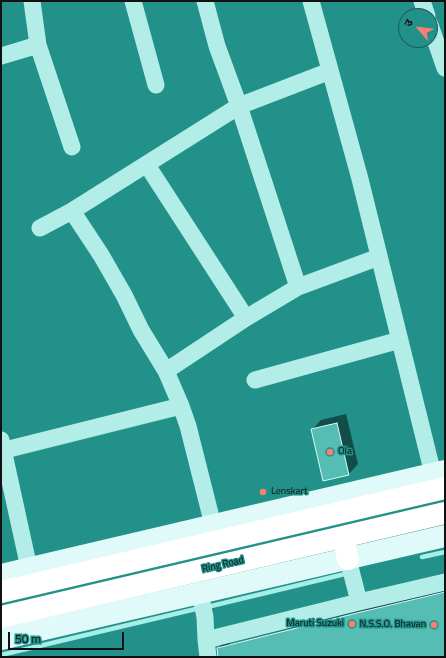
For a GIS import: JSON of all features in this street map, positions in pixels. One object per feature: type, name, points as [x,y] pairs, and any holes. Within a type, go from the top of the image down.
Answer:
[{"type":"highway","points":[[1,592],[441,478]]},
{"type":"highway","name":"Ring Road","points":[[1,617],[445,513]]},
{"type":"highway","points":[[343,537],[349,564]]},
{"type":"street","points":[[32,1],[38,45],[72,147]]},
{"type":"street","points":[[132,1],[156,85]]},
{"type":"street","points":[[205,1],[217,46],[239,106],[298,288]]},
{"type":"street","points":[[1,575],[213,525],[441,478],[400,340],[360,179],[311,1]]},
{"type":"street","points":[[1,56],[38,45]]},
{"type":"street","points":[[438,48],[445,68]]},
{"type":"street","points":[[40,228],[72,211],[239,106],[330,71]]},
{"type":"street","points":[[146,165],[246,318]]},
{"type":"street","points":[[72,211],[124,295],[141,330],[166,371],[181,406],[194,447],[213,525]]},
{"type":"street","points":[[166,371],[246,318],[298,288],[379,257]]},
{"type":"street","points":[[255,380],[400,340]]},
{"type":"street","points":[[29,568],[2,447],[181,406]]},
{"type":"street","points":[[1,639],[349,564],[445,536]]},
{"type":"street","points":[[349,564],[357,596]]},
{"type":"street","points":[[206,640],[357,596],[445,582]]},
{"type":"street","points":[[201,597],[205,617],[208,657]]},
{"type":"building","name":"Ola","points":[[337,423],[349,475],[323,481],[311,429]]},
{"type":"building","name":"Maruti Suzuki","points":[[445,592],[445,657],[218,657],[217,648]]},
{"type":"waterway","points":[[422,557],[445,552]]},
{"type":"waterway","points":[[207,607],[345,574]]},
{"type":"waterway","points":[[1,655],[200,608]]},
{"type":"place","name":"Ola","points":[[330,452]]},
{"type":"place","name":"Lenskart","points":[[263,492]]},
{"type":"place","name":"Maruti Suzuki","points":[[352,624]]},
{"type":"place","name":"N.S.S.O. Bhavan","points":[[434,625]]}]
